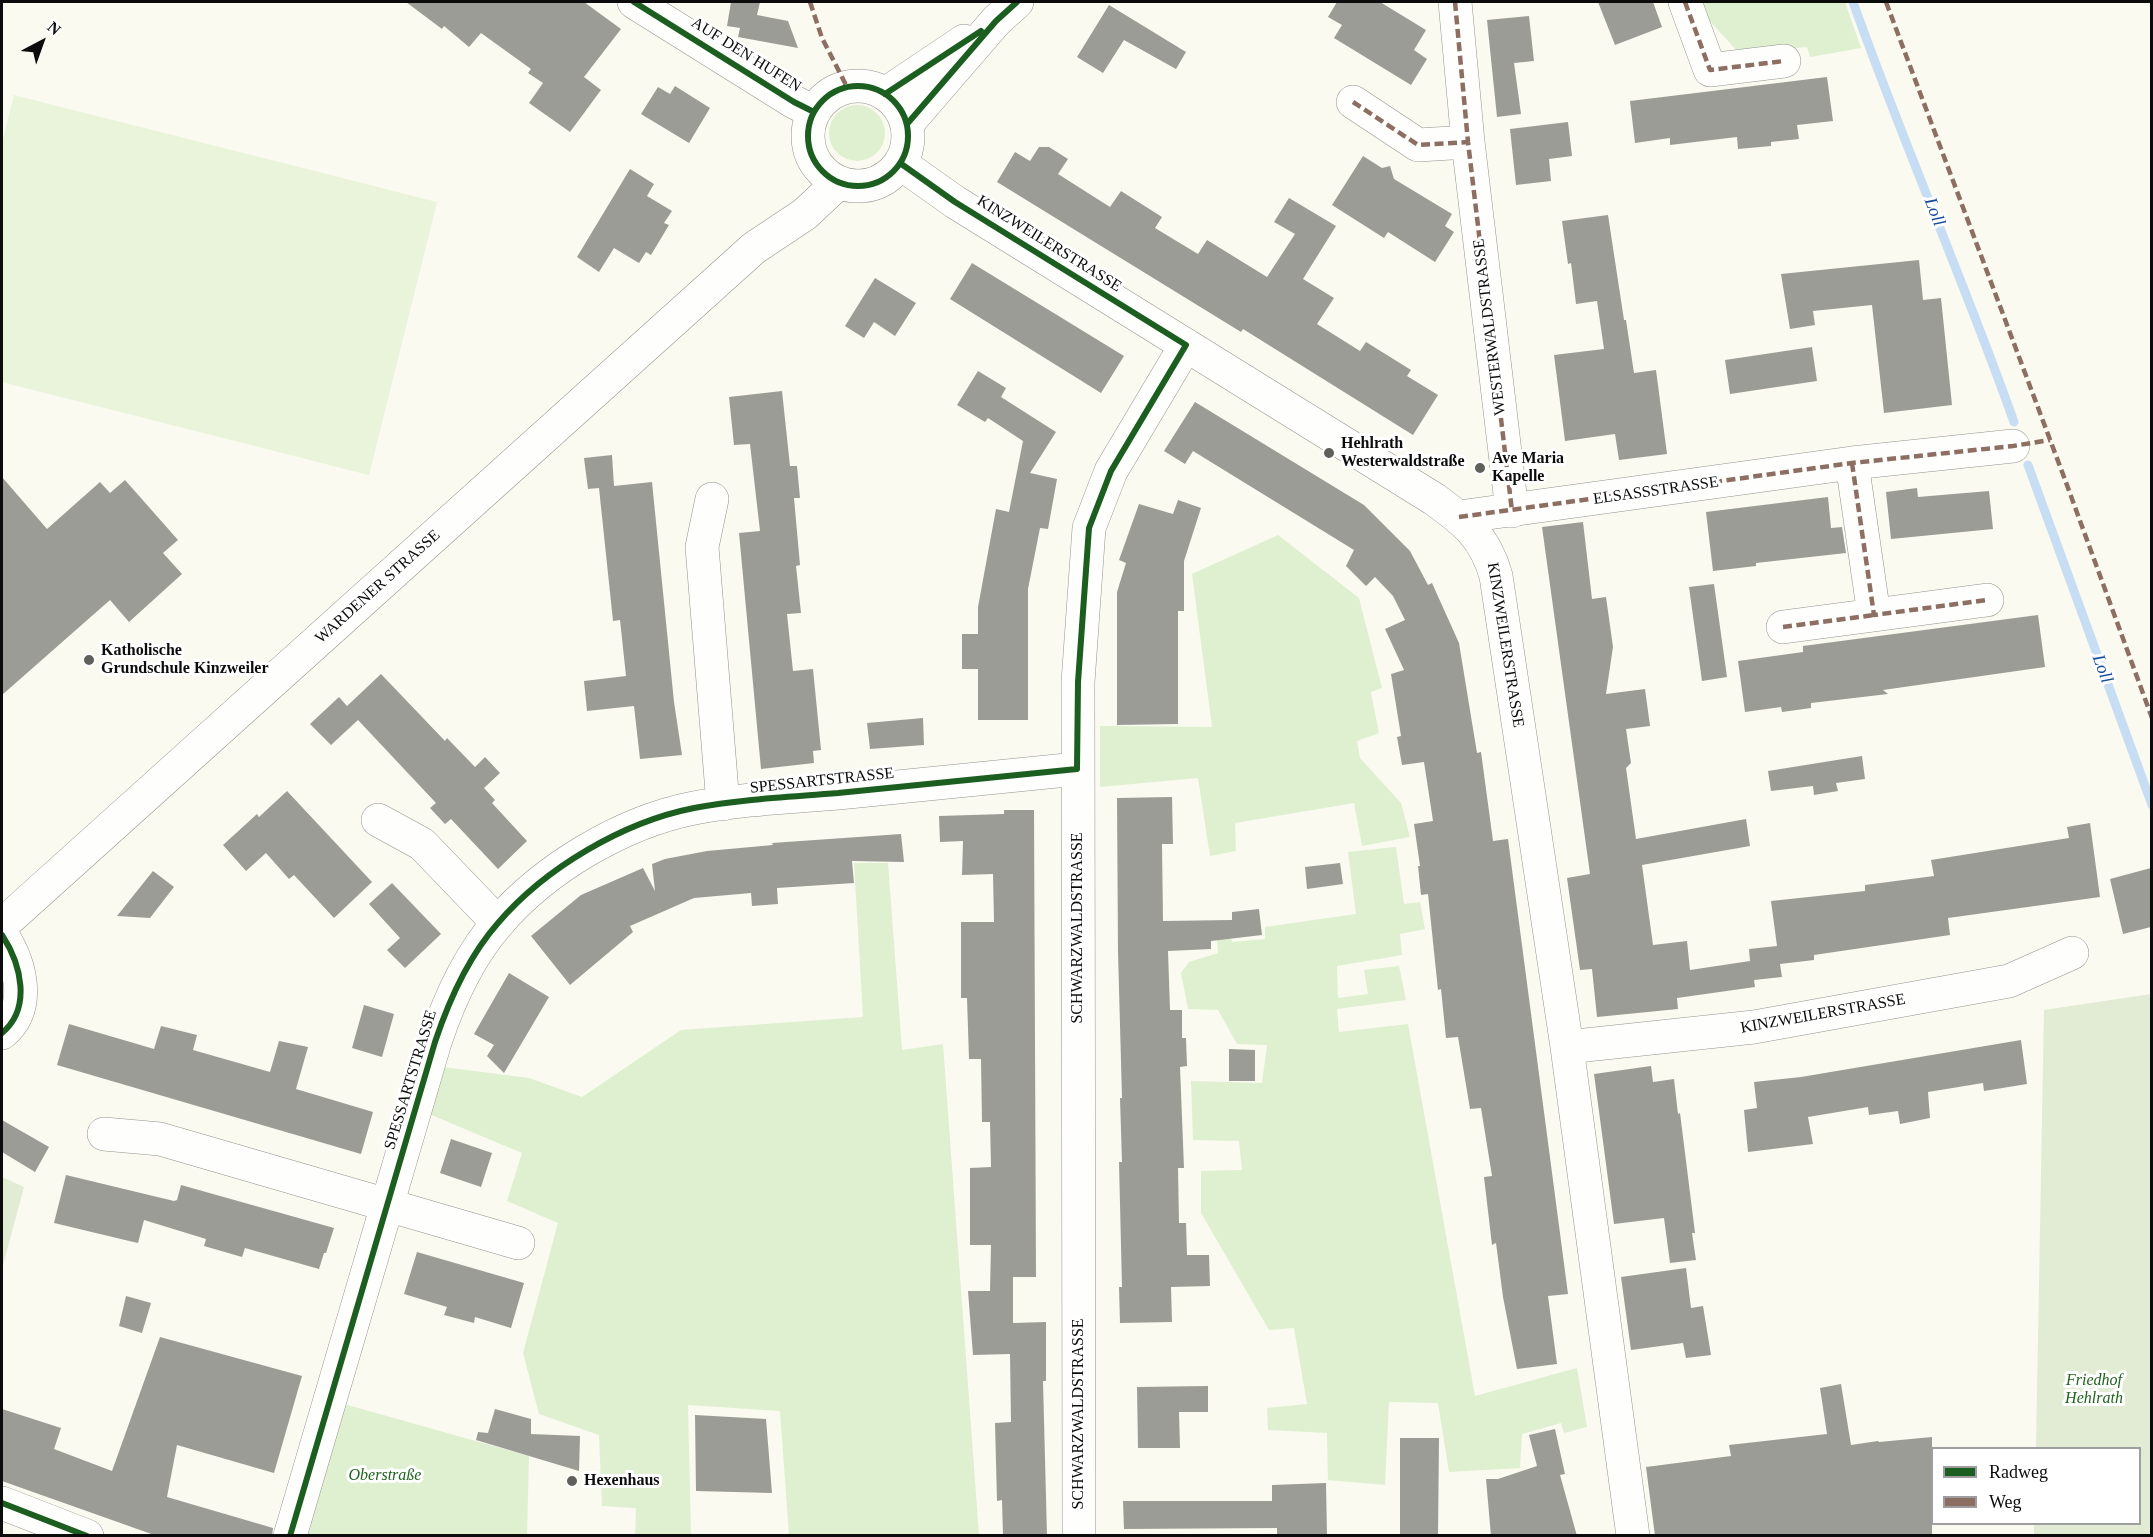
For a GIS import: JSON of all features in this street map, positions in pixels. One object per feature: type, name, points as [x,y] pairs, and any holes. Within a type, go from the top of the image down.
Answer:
[{"type":"street","name":"AUF DEN HUFEN","points":[[634,2],[794,102],[814,112]]},
{"type":"street","name":"WESTERWALDSTRASSE","points":[[1455,2],[1468,142],[1512,511]]},
{"type":"street","points":[[1685,2],[1710,70],[1784,62]]},
{"type":"street","points":[[885,94],[1007,11]]},
{"type":"street","points":[[907,124],[1007,11]]},
{"type":"street","points":[[847,87],[874,88],[885,94],[895,102],[907,124],[906,151],[900,163],[888,176],[873,183],[856,186],[839,183],[825,174],[815,161],[809,145],[809,128],[814,112],[823,100],[847,87]]},
{"type":"street","points":[[1353,102],[1418,145],[1468,142]]},
{"type":"street","name":"WARDENER STRASSE","points":[[754,248],[791,203],[815,161]]},
{"type":"street","name":"KINZWEILERSTRASSE","points":[[900,163],[955,202],[1434,499],[1459,517],[1478,537],[1490,555],[1496,576],[1567,1047],[1633,1536]]},
{"type":"street","name":"WARDENER STRASSE","points":[[2,925],[754,248],[805,214],[839,183]]},
{"type":"street","name":"SCHWARZWALDSTRASSE","points":[[1079,1536],[1077,769],[1078,682],[1089,528],[1111,471],[1186,345]]},
{"type":"street","name":"ELSASSSTRASSE","points":[[1459,517],[1852,463],[2013,446]]},
{"type":"street","points":[[1852,463],[1874,615]]},
{"type":"street","points":[[712,499],[702,547],[723,804]]},
{"type":"street","points":[[1783,627],[1987,600]]},
{"type":"street","name":"SPESSARTSTRASSE","points":[[290,1536],[449,1000],[471,961],[498,923],[550,874],[624,831],[658,817],[723,804],[1077,769]]},
{"type":"street","points":[[378,820],[422,844],[498,923]]},
{"type":"street","points":[[2,935],[12,950],[21,987],[20,1007],[10,1026],[2,1033]]},
{"type":"street","name":"KINZWEILERSTRASSE","points":[[1567,1047],[1754,1027],[2009,981],[2072,953]]},
{"type":"street","points":[[104,1134],[160,1139],[518,1243]]},
{"type":"street","points":[[2,1503],[87,1536]]},
{"type":"green space","points":[[1700,2],[1845,2],[1861,48],[1810,57],[1807,47],[1740,54],[1706,17]]},
{"type":"green space","points":[[14,95],[437,202],[369,475],[2,382],[2,143]]},
{"type":"green space","points":[[857,105],[868,107],[877,113],[883,122],[885,133],[883,144],[877,153],[868,159],[857,161],[846,159],[837,153],[831,144],[829,133],[831,122],[837,113],[846,107]]},
{"type":"green space","points":[[1278,535],[1359,598],[1382,688],[1371,692],[1379,733],[1357,741],[1360,758],[1401,803],[1410,837],[1362,846],[1354,803],[1235,823],[1236,851],[1210,856],[1198,778],[1100,787],[1100,726],[1212,727],[1192,574]]},
{"type":"green space","points":[[1396,847],[1404,904],[1420,902],[1425,929],[1400,934],[1402,955],[1337,966],[1338,998],[1368,994],[1364,970],[1399,966],[1406,1000],[1337,1009],[1339,1032],[1408,1024],[1475,1396],[1577,1368],[1587,1427],[1564,1433],[1561,1423],[1522,1434],[1520,1468],[1449,1472],[1438,1403],[1389,1402],[1385,1485],[1328,1480],[1327,1433],[1268,1430],[1267,1408],[1307,1404],[1294,1328],[1269,1330],[1201,1213],[1201,1171],[1242,1170],[1239,1141],[1193,1140],[1191,1081],[1262,1083],[1267,1045],[1237,1044],[1218,1010],[1188,1009],[1181,973],[1189,962],[1218,953],[1217,934],[1230,932],[1232,942],[1265,939],[1265,927],[1356,914],[1348,852]]},
{"type":"green space","points":[[854,863],[888,863],[902,1050],[943,1044],[979,1535],[789,1535],[780,1411],[688,1405],[691,1535],[635,1535],[636,1508],[602,1506],[599,1435],[539,1414],[523,1353],[558,1223],[507,1201],[522,1153],[429,1114],[443,1067],[529,1078],[582,1097],[681,1030],[863,1017]]},
{"type":"green space","name":"Friedhof Hehlrath","points":[[2151,994],[2151,1535],[2034,1535],[2034,1525],[2141,1525],[2141,1447],[2036,1447],[2044,1010]]},
{"type":"green space","points":[[2,1177],[24,1187],[2,1269]]},
{"type":"green space","name":"Oberstraße","points":[[344,1404],[529,1456],[527,1535],[308,1536]]},
{"type":"building","points":[[406,2],[584,2],[621,29],[584,77],[601,90],[570,132],[529,103],[543,83],[528,73],[531,69],[481,33],[469,47],[444,26],[442,29]]},
{"type":"building","points":[[731,2],[760,2],[757,15],[788,21],[798,48],[738,37],[740,28],[727,26]]},
{"type":"building","points":[[1337,2],[1380,2],[1426,30],[1414,50],[1427,59],[1411,85],[1334,38],[1342,25],[1328,17]]},
{"type":"building","points":[[1598,2],[1653,2],[1662,27],[1615,45]]},
{"type":"building","points":[[1109,5],[1186,52],[1176,69],[1124,40],[1103,73],[1077,57]]},
{"type":"building","points":[[1529,16],[1534,61],[1514,63],[1521,114],[1497,117],[1487,20]]},
{"type":"building","points":[[1827,77],[1833,121],[1797,125],[1799,139],[1771,142],[1771,146],[1738,149],[1737,137],[1670,145],[1670,138],[1635,143],[1630,101]]},
{"type":"building","points":[[675,86],[710,108],[689,143],[641,114],[658,87],[670,94]]},
{"type":"building","points":[[1568,122],[1572,156],[1549,159],[1551,181],[1516,185],[1510,129]]},
{"type":"building","points":[[1039,147],[1049,147],[1068,159],[1058,174],[1110,207],[1121,191],[1162,217],[1155,228],[1198,254],[1207,240],[1267,277],[1295,234],[1274,222],[1289,198],[1336,226],[1303,279],[1334,298],[1317,324],[1360,351],[1366,342],[1411,370],[1407,376],[1438,395],[1413,435],[1243,329],[1241,332],[997,182],[1015,152],[1030,161]]},
{"type":"building","points":[[1363,156],[1382,168],[1390,166],[1394,179],[1452,214],[1445,226],[1454,232],[1435,262],[1388,232],[1384,238],[1332,205]]},
{"type":"building","points":[[630,169],[654,184],[647,196],[672,211],[664,223],[669,225],[651,255],[646,252],[639,263],[614,248],[599,272],[577,257]]},
{"type":"building","points":[[1608,215],[1634,373],[1656,370],[1667,454],[1619,460],[1615,434],[1565,441],[1554,355],[1604,349],[1597,301],[1576,304],[1571,263],[1568,264],[1562,221]]},
{"type":"building","points":[[1919,260],[1923,300],[1941,298],[1952,405],[1884,413],[1872,305],[1813,311],[1815,325],[1790,329],[1781,274]]},
{"type":"building","points":[[972,263],[1124,356],[1101,393],[950,299]]},
{"type":"building","points":[[875,278],[916,303],[895,336],[874,322],[864,338],[845,326]]},
{"type":"building","points":[[1812,347],[1817,381],[1730,394],[1725,360]]},
{"type":"building","points":[[978,371],[1006,388],[1001,397],[1056,432],[1030,473],[1057,479],[1048,529],[1040,528],[1028,589],[1028,720],[978,720],[978,669],[962,669],[962,634],[978,634],[978,607],[996,509],[1009,512],[1023,441],[988,418],[985,422],[957,405]]},
{"type":"building","points":[[782,391],[790,466],[797,466],[800,498],[794,498],[800,565],[796,566],[801,613],[787,614],[793,671],[813,669],[821,750],[813,751],[814,763],[761,769],[739,533],[760,531],[750,444],[734,445],[729,397]]},
{"type":"building","points":[[1195,402],[1364,505],[1410,551],[1428,585],[1432,583],[1459,643],[1477,753],[1481,752],[1493,841],[1508,839],[1568,1294],[1548,1296],[1557,1364],[1517,1369],[1503,1297],[1496,1243],[1492,1245],[1484,1177],[1492,1176],[1481,1108],[1470,1109],[1458,1037],[1446,1038],[1441,989],[1438,990],[1428,894],[1421,895],[1418,866],[1420,866],[1414,824],[1433,821],[1424,762],[1402,765],[1397,737],[1401,736],[1391,674],[1404,670],[1385,629],[1405,620],[1393,596],[1375,577],[1366,586],[1346,566],[1354,550],[1193,451],[1185,464],[1164,451]]},
{"type":"building","points":[[612,455],[614,486],[652,482],[674,702],[682,755],[640,759],[634,706],[587,711],[584,681],[626,676],[620,620],[613,621],[599,488],[588,489],[584,458]]},
{"type":"building","points":[[2,477],[47,529],[100,482],[110,493],[125,480],[178,540],[163,553],[182,574],[129,622],[110,600],[2,695]]},
{"type":"building","points":[[1917,488],[1918,497],[1989,491],[1993,529],[1891,539],[1886,492]]},
{"type":"building","points":[[1828,497],[1831,528],[1842,527],[1846,553],[1756,563],[1756,566],[1713,571],[1706,512]]},
{"type":"building","points":[[1178,500],[1201,508],[1184,561],[1184,611],[1178,611],[1178,724],[1117,725],[1117,592],[1126,563],[1119,560],[1139,504],[1173,514]]},
{"type":"building","points":[[1583,522],[1592,599],[1606,597],[1613,647],[1606,694],[1645,689],[1650,726],[1626,729],[1631,763],[1626,768],[1636,839],[1746,819],[1750,846],[1642,865],[1653,945],[1687,941],[1690,970],[1750,961],[1749,949],[1777,946],[1771,901],[1865,891],[1865,885],[1934,876],[1931,860],[2069,838],[2067,827],[2090,823],[2100,897],[1948,918],[1950,935],[1814,955],[1814,960],[1780,964],[1782,977],[1754,980],[1755,987],[1677,998],[1678,1009],[1597,1017],[1592,969],[1580,970],[1567,878],[1590,874],[1542,527]]},
{"type":"building","points":[[1714,584],[1727,677],[1702,681],[1689,587]]},
{"type":"building","points":[[2038,615],[2045,667],[1883,690],[1888,694],[1811,703],[1811,708],[1782,712],[1781,707],[1745,712],[1738,661],[1803,652],[1803,646]]},
{"type":"building","points":[[381,674],[445,741],[447,738],[475,767],[485,757],[500,773],[484,788],[495,800],[492,803],[527,841],[498,869],[451,819],[445,824],[430,808],[436,803],[358,720],[331,745],[310,724],[339,697],[347,706]]},
{"type":"building","points":[[923,718],[924,745],[870,749],[867,723]]},
{"type":"building","points":[[1862,756],[1865,779],[1836,783],[1838,791],[1814,795],[1813,786],[1771,791],[1768,771]]},
{"type":"building","points":[[287,791],[372,882],[334,918],[294,875],[289,879],[266,853],[246,871],[223,845],[257,814],[259,817]]},
{"type":"building","points":[[1172,797],[1173,844],[1162,844],[1163,921],[1232,920],[1232,912],[1259,909],[1262,935],[1211,941],[1211,949],[1168,951],[1170,1010],[1182,1010],[1182,1038],[1186,1038],[1187,1066],[1180,1067],[1184,1168],[1178,1168],[1179,1223],[1186,1223],[1187,1255],[1209,1255],[1210,1286],[1171,1287],[1172,1322],[1120,1323],[1119,1287],[1122,1287],[1119,1162],[1122,1162],[1120,1098],[1122,1098],[1117,798]]},
{"type":"building","points":[[1004,810],[1034,810],[1036,1277],[1013,1277],[1013,1323],[1046,1322],[1046,1381],[1043,1381],[1047,1536],[1003,1536],[1002,1500],[997,1501],[995,1423],[1011,1422],[1010,1354],[973,1355],[968,1291],[990,1291],[991,1245],[970,1245],[970,1168],[991,1167],[990,1122],[982,1122],[981,1059],[969,1059],[967,998],[961,998],[961,922],[994,922],[993,874],[962,875],[963,841],[940,842],[939,816],[1004,814]]},
{"type":"building","points":[[901,834],[904,862],[852,861],[854,883],[777,888],[778,904],[752,906],[751,893],[694,898],[630,926],[633,932],[570,985],[531,936],[581,895],[643,868],[655,891],[652,864],[665,859],[707,851],[773,845],[772,843]]},
{"type":"building","points":[[1340,863],[1343,884],[1307,889],[1305,867]]},
{"type":"building","points":[[2151,868],[2151,927],[2123,934],[2110,879]]},
{"type":"building","points":[[153,871],[174,887],[150,918],[117,916]]},
{"type":"building","points":[[392,883],[441,934],[405,968],[387,950],[400,938],[369,904]]},
{"type":"building","points":[[509,973],[549,997],[504,1073],[487,1056],[494,1045],[474,1034]]},
{"type":"building","points":[[364,1005],[394,1014],[382,1057],[352,1048]]},
{"type":"building","points":[[69,1024],[154,1049],[161,1026],[197,1035],[193,1050],[270,1072],[279,1041],[308,1047],[296,1089],[373,1112],[361,1154],[57,1065]]},
{"type":"building","points":[[2021,1040],[2027,1084],[1984,1091],[1983,1083],[1928,1092],[1930,1118],[1900,1124],[1898,1111],[1869,1115],[1868,1107],[1808,1117],[1813,1144],[1748,1152],[1744,1110],[1757,1108],[1754,1082],[1801,1077]]},
{"type":"building","points":[[1229,1049],[1255,1050],[1255,1081],[1229,1081]]},
{"type":"building","points":[[1651,1066],[1653,1082],[1674,1079],[1695,1233],[1692,1233],[1696,1260],[1670,1263],[1664,1218],[1614,1224],[1594,1074]]},
{"type":"building","points":[[2,1120],[49,1147],[35,1172],[2,1152]]},
{"type":"building","points":[[451,1139],[492,1153],[481,1187],[440,1173]]},
{"type":"building","points":[[66,1175],[174,1201],[177,1200],[181,1185],[334,1228],[319,1269],[245,1248],[242,1257],[204,1246],[206,1239],[144,1220],[138,1243],[54,1223]]},
{"type":"building","points":[[417,1252],[524,1283],[511,1328],[475,1317],[474,1323],[444,1315],[447,1307],[404,1294]]},
{"type":"building","points":[[1686,1268],[1691,1308],[1703,1306],[1711,1355],[1686,1358],[1683,1343],[1631,1350],[1621,1277]]},
{"type":"building","points":[[126,1296],[151,1303],[142,1333],[119,1326]]},
{"type":"building","points":[[160,1337],[302,1376],[274,1473],[177,1445],[167,1497],[273,1528],[272,1536],[157,1536],[2,1481],[2,1409],[61,1428],[54,1449],[112,1471]]},
{"type":"building","points":[[1841,1384],[1851,1445],[1932,1437],[1932,1536],[1655,1536],[1646,1467],[1731,1456],[1729,1445],[1827,1434],[1820,1388]]},
{"type":"building","points":[[1208,1386],[1208,1412],[1179,1412],[1180,1448],[1138,1448],[1137,1387]]},
{"type":"building","points":[[495,1409],[531,1419],[531,1434],[580,1436],[579,1471],[476,1440],[478,1432],[488,1433]]},
{"type":"building","points":[[695,1415],[766,1419],[772,1493],[696,1491]]},
{"type":"building","points":[[1555,1429],[1565,1474],[1560,1475],[1577,1536],[1491,1536],[1486,1479],[1498,1479],[1537,1466],[1529,1435]]},
{"type":"building","points":[[1400,1438],[1439,1438],[1438,1536],[1400,1536]]},
{"type":"building","points":[[1326,1483],[1327,1536],[1277,1536],[1277,1528],[1124,1529],[1123,1501],[1272,1501],[1272,1485]]},
{"type":"waterway","name":"Loll","points":[[1853,2],[2014,422]]},
{"type":"waterway","name":"Loll","points":[[2028,465],[2152,805]]},
{"type":"marked path","points":[[810,2],[822,38],[847,87]]},
{"type":"marked path","points":[[1455,2],[1468,142],[1512,511]]},
{"type":"marked path","points":[[1685,2],[1710,70],[1784,61]]},
{"type":"marked path","points":[[1886,2],[2152,718]]},
{"type":"marked path","points":[[1353,102],[1418,145],[1468,142]]},
{"type":"marked path","points":[[1459,517],[1852,463],[2050,440]]},
{"type":"marked path","points":[[1852,463],[1874,615],[1987,600]]},
{"type":"marked path","points":[[1783,627],[1874,615]]},
{"type":"cycle path","points":[[634,2],[794,102],[814,112]]},
{"type":"cycle path","points":[[907,124],[996,21],[1017,2]]},
{"type":"cycle path","points":[[885,94],[981,31]]},
{"type":"cycle path","points":[[858,86],[877,90],[893,101],[904,117],[908,136],[904,155],[893,171],[877,182],[858,186],[839,182],[823,171],[812,155],[808,136],[812,117],[823,101],[839,90],[858,86]]},
{"type":"cycle path","points":[[290,1536],[440,1026],[460,979],[477,950],[517,903],[562,866],[613,836],[640,824],[694,808],[748,800],[1077,769],[1078,682],[1089,528],[1111,471],[1186,345],[955,202],[900,163]]},
{"type":"cycle path","points":[[2,935],[14,959],[20,986],[17,1011],[11,1023],[2,1033]]},
{"type":"cycle path","points":[[2,1503],[87,1536]]},
{"type":"place","name":"Hehlrath Westerwaldstraße","points":[[1329,453]]},
{"type":"place","name":"Ave Maria Kapelle","points":[[1480,468]]},
{"type":"place","name":"Katholische Grundschule Kinzweiler","points":[[89,660]]},
{"type":"place","name":"Hexenhaus","points":[[572,1481]]}]
